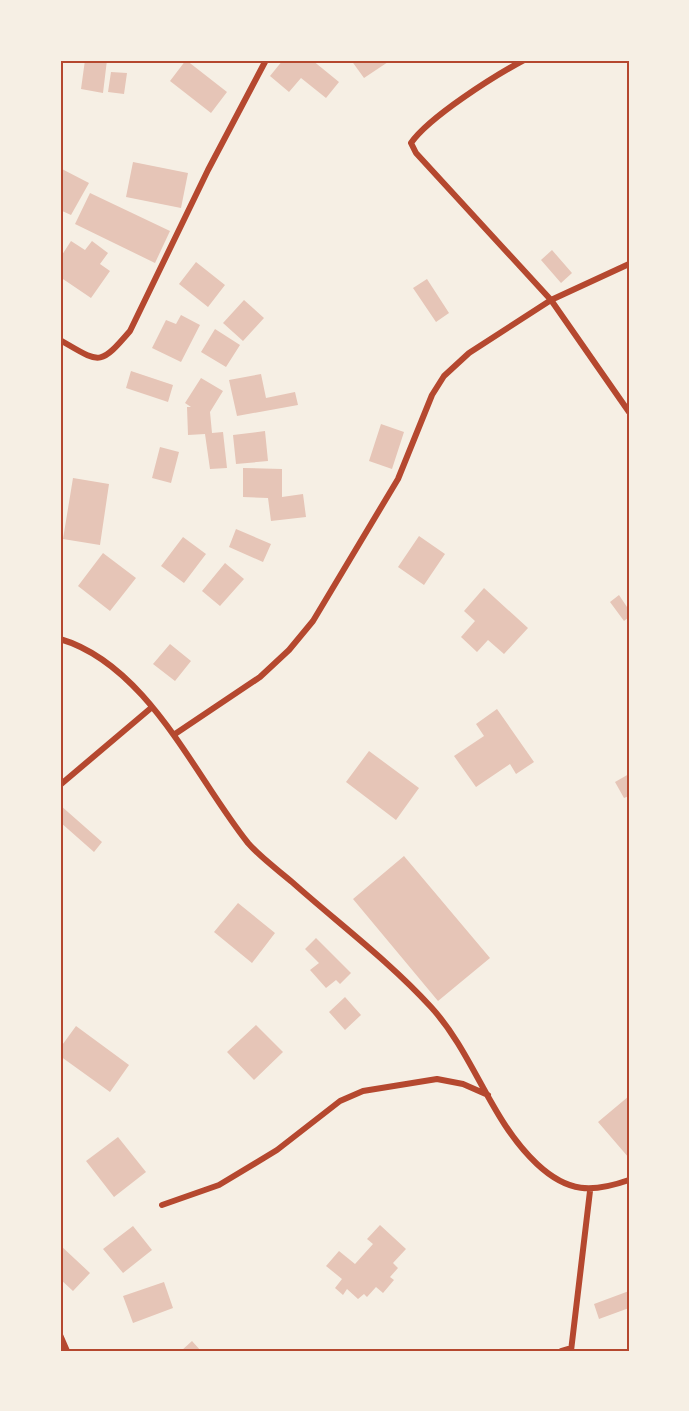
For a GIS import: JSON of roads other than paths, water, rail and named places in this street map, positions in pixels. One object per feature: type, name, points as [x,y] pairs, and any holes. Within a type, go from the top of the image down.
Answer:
[{"type":"street","points":[[60,340],[90,357],[100,359],[111,353],[130,331],[203,180],[266,60]]},
{"type":"street","points":[[524,60],[471,93],[419,132],[411,143],[416,153],[551,300],[629,412]]},
{"type":"street","points":[[175,734],[260,677],[289,650],[312,621],[398,479],[432,395],[444,376],[469,353],[551,300],[629,264]]},
{"type":"street","points":[[60,639],[98,658],[116,672],[175,734],[218,804],[250,845],[374,953],[430,1006],[459,1040],[499,1115],[537,1164],[568,1185],[590,1191],[629,1180]]},
{"type":"street","points":[[60,785],[151,708]]},
{"type":"street","points":[[162,1205],[219,1185],[277,1149],[340,1101],[363,1091],[437,1079],[463,1084],[488,1095]]},
{"type":"street","points":[[561,1351],[571,1350],[590,1191]]},
{"type":"street","points":[[60,1335],[67,1351]]}]
